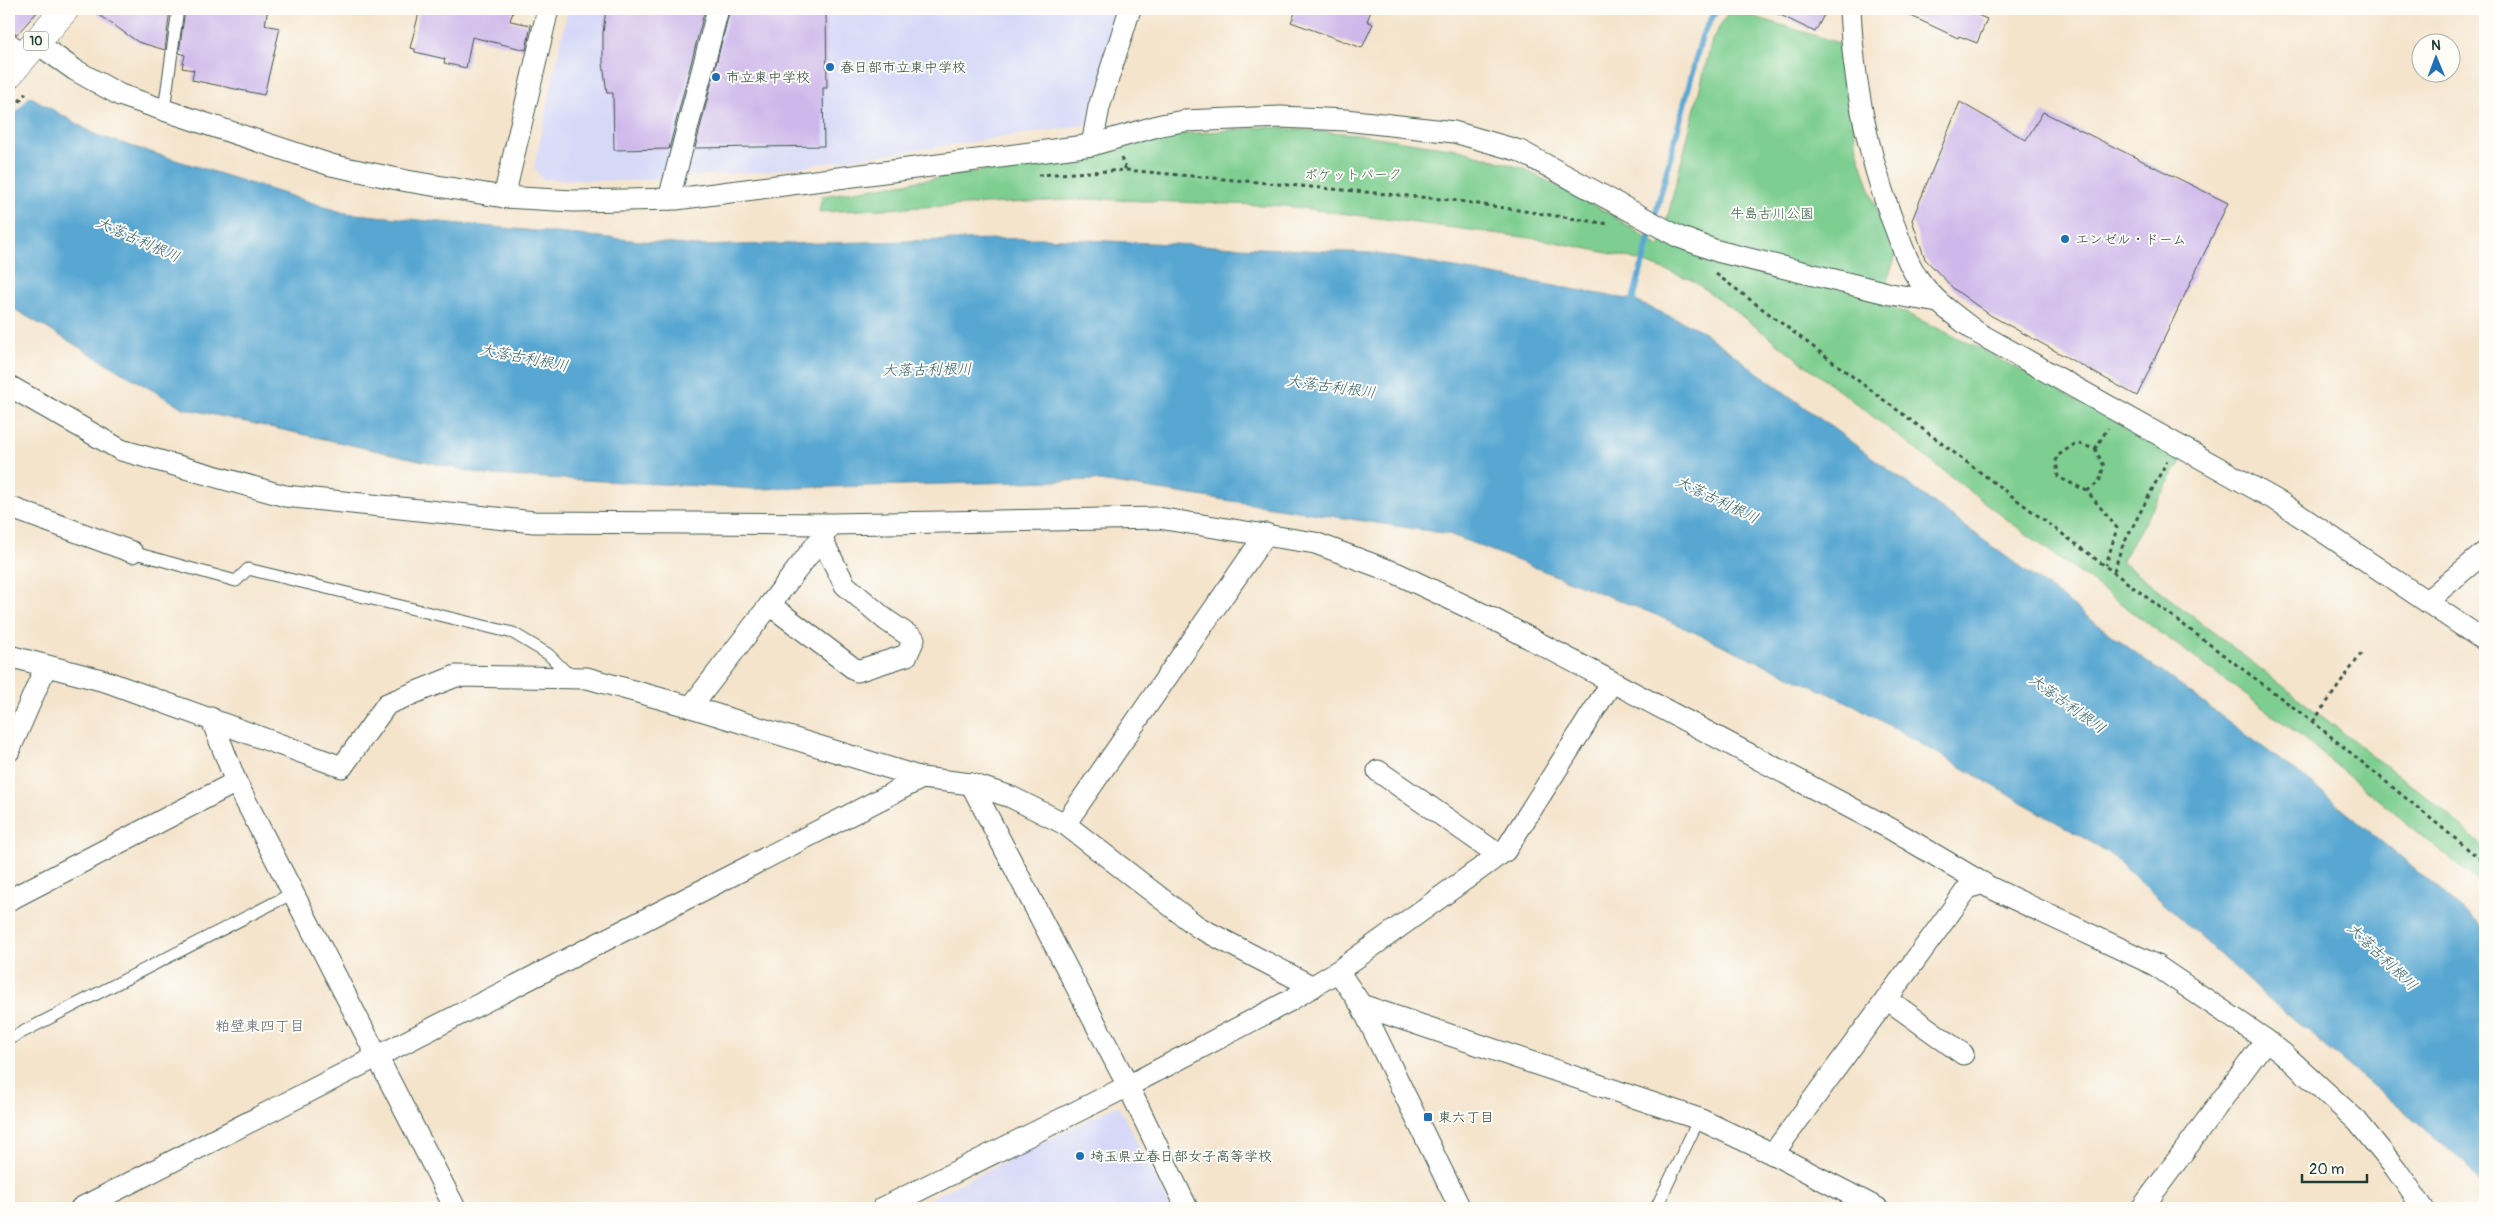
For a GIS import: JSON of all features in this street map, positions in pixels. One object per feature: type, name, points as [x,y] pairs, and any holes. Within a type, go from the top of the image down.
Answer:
[{"type":"main road","name":"10","points":[[21,62],[65,9]]},
{"type":"street","points":[[504,197],[548,9]]},
{"type":"street","points":[[669,199],[718,9]]},
{"type":"street","points":[[1092,146],[1099,107],[1130,9]]},
{"type":"street","points":[[1850,9],[1858,91],[1872,159],[1904,251],[1917,277],[1938,302],[1978,333],[2288,508],[2485,641]]},
{"type":"street","points":[[21,62],[75,70],[120,95],[331,164],[407,181],[504,197],[573,201],[669,199],[1092,146],[1161,125],[1184,121],[1281,117],[1345,120],[1454,132],[1520,151],[1661,228],[1717,251],[1891,294],[1938,302]]},
{"type":"street","points":[[9,386],[120,450],[285,496],[534,522],[827,531],[1158,518],[1266,534],[1315,544],[1396,573],[1497,621],[1891,829],[1983,884],[2155,965],[2266,1040],[2357,1122],[2396,1169],[2423,1208]]},
{"type":"street","points":[[9,506],[132,552]]},
{"type":"street","points":[[691,707],[827,531]]},
{"type":"street","points":[[770,605],[857,671],[907,655],[914,639],[886,620],[845,585],[827,531]]},
{"type":"street","points":[[1065,824],[1266,534]]},
{"type":"street","points":[[2427,602],[2485,552]]},
{"type":"street","points":[[9,656],[105,682],[212,718],[342,767],[387,704],[456,676],[587,678],[691,707],[922,778],[971,784],[1011,797],[1065,824],[1198,927],[1313,987]]},
{"type":"street","points":[[9,751],[46,666]]},
{"type":"street","points":[[883,1208],[1128,1086],[1313,987],[1338,972],[1506,851],[1612,682]]},
{"type":"street","points":[[212,718],[236,782],[455,1208]]},
{"type":"street","points":[[1378,771],[1499,855]]},
{"type":"street","points":[[81,1208],[378,1058],[922,778]]},
{"type":"street","points":[[10,895],[236,782]]},
{"type":"street","points":[[971,784],[1128,1086],[1187,1208]]},
{"type":"street","points":[[1773,1154],[1968,888],[1983,884]]},
{"type":"street","points":[[1338,972],[1361,1005],[1460,1208]]},
{"type":"street","points":[[1887,999],[1963,1054]]},
{"type":"street","points":[[1361,1005],[1699,1119],[1773,1154],[1877,1208]]},
{"type":"street","points":[[2142,1208],[2266,1040]]},
{"type":"lane","points":[[164,110],[178,9]]},
{"type":"lane","points":[[132,552],[236,581],[248,569],[513,634],[548,654],[573,678]]},
{"type":"lane","points":[[9,1039],[293,893]]},
{"type":"lane","points":[[1656,1208],[1699,1119]]},
{"type":"path","points":[[9,114],[21,62]]},
{"type":"path","points":[[1033,176],[1136,171],[1452,200],[1608,225],[1637,215]]},
{"type":"path","points":[[1708,268],[2313,722],[2485,863]]},
{"type":"path","points":[[2087,490],[2099,482],[2104,466],[2095,449],[2076,443],[2056,457],[2058,478],[2087,490],[2117,528],[2106,565]]},
{"type":"path","points":[[2114,571],[2121,549],[2167,460],[2181,447]]},
{"type":"path","points":[[2313,722],[2361,654]]},
{"type":"shaded area","name":"春日部市立東中学校","points":[[568,9],[1122,9],[1087,125],[771,171],[627,181],[542,179],[534,167]]},
{"type":"shaded area","name":"埼玉県立春日部女子高等学校","points":[[1118,1105],[1171,1208],[911,1208]]},
{"type":"green space","name":"牛島古川公園","points":[[1730,9],[1842,44],[1857,149],[1873,199],[1896,255],[1879,304],[1899,310],[1979,348],[2183,458],[2121,561],[2438,806],[2485,848],[2485,887],[2293,730],[2013,524],[1734,310],[1690,279],[1631,258],[1546,240],[1286,206],[1091,199],[819,212],[822,196],[1105,152],[1175,135],[1266,127],[1356,134],[1456,149],[1522,168],[1610,214],[1660,247],[1712,40]]},
{"type":"water","name":"大落古利根川","points":[[9,84],[96,135],[345,213],[695,246],[1040,238],[1371,253],[1633,300],[1699,329],[2310,782],[2485,928],[2485,1191],[2466,1164],[2257,989],[2108,852],[1854,705],[1654,614],[1449,534],[1093,480],[756,489],[487,475],[183,408],[9,306]]},
{"type":"pier","points":[[9,82],[31,94],[9,121]]},
{"type":"building","points":[[9,9],[40,9],[17,34],[9,32]]},
{"type":"building","points":[[90,9],[170,9],[165,50],[138,42]]},
{"type":"building","points":[[185,9],[268,9],[265,25],[280,28],[264,95],[192,80],[194,70],[182,68],[185,55],[179,53]]},
{"type":"building","points":[[420,9],[514,9],[510,21],[531,25],[526,50],[472,37],[466,68],[444,63],[445,59],[415,52],[415,49],[410,48]]},
{"type":"building","points":[[606,9],[705,9],[669,149],[614,150],[613,93],[607,93],[603,63],[603,33]]},
{"type":"building","points":[[730,9],[826,9],[827,88],[823,88],[824,146],[695,148]]},
{"type":"building","points":[[1297,9],[1372,9],[1367,21],[1373,24],[1362,48],[1291,22]]},
{"type":"building","points":[[1768,9],[1827,9],[1815,32]]},
{"type":"building","points":[[1896,9],[1963,9],[1987,19],[1977,43],[1959,36],[1958,38]]},
{"type":"building","name":"エンゼル・ドーム","points":[[1960,102],[2026,140],[2043,112],[2228,203],[2137,396],[1990,315],[1954,289],[1925,259],[1912,220]]},
{"type":"waterway","points":[[1636,307],[1633,300],[1702,36],[1717,9]]},
{"type":"place","name":"春日部市立東中学校","points":[[830,67]]},
{"type":"place","name":"市立東中学校","points":[[716,77]]},
{"type":"place","name":"エンゼル・ドーム","points":[[2065,239]]},
{"type":"place","name":"東六丁目","points":[[1428,1117]]},
{"type":"place","name":"埼玉県立春日部女子高等学校","points":[[1080,1156]]},
{"type":"district","name":"粕壁東四丁目","points":[[260,1026]]},
{"type":"park label","name":"ポケットパーク","points":[[1353,174]]}]
